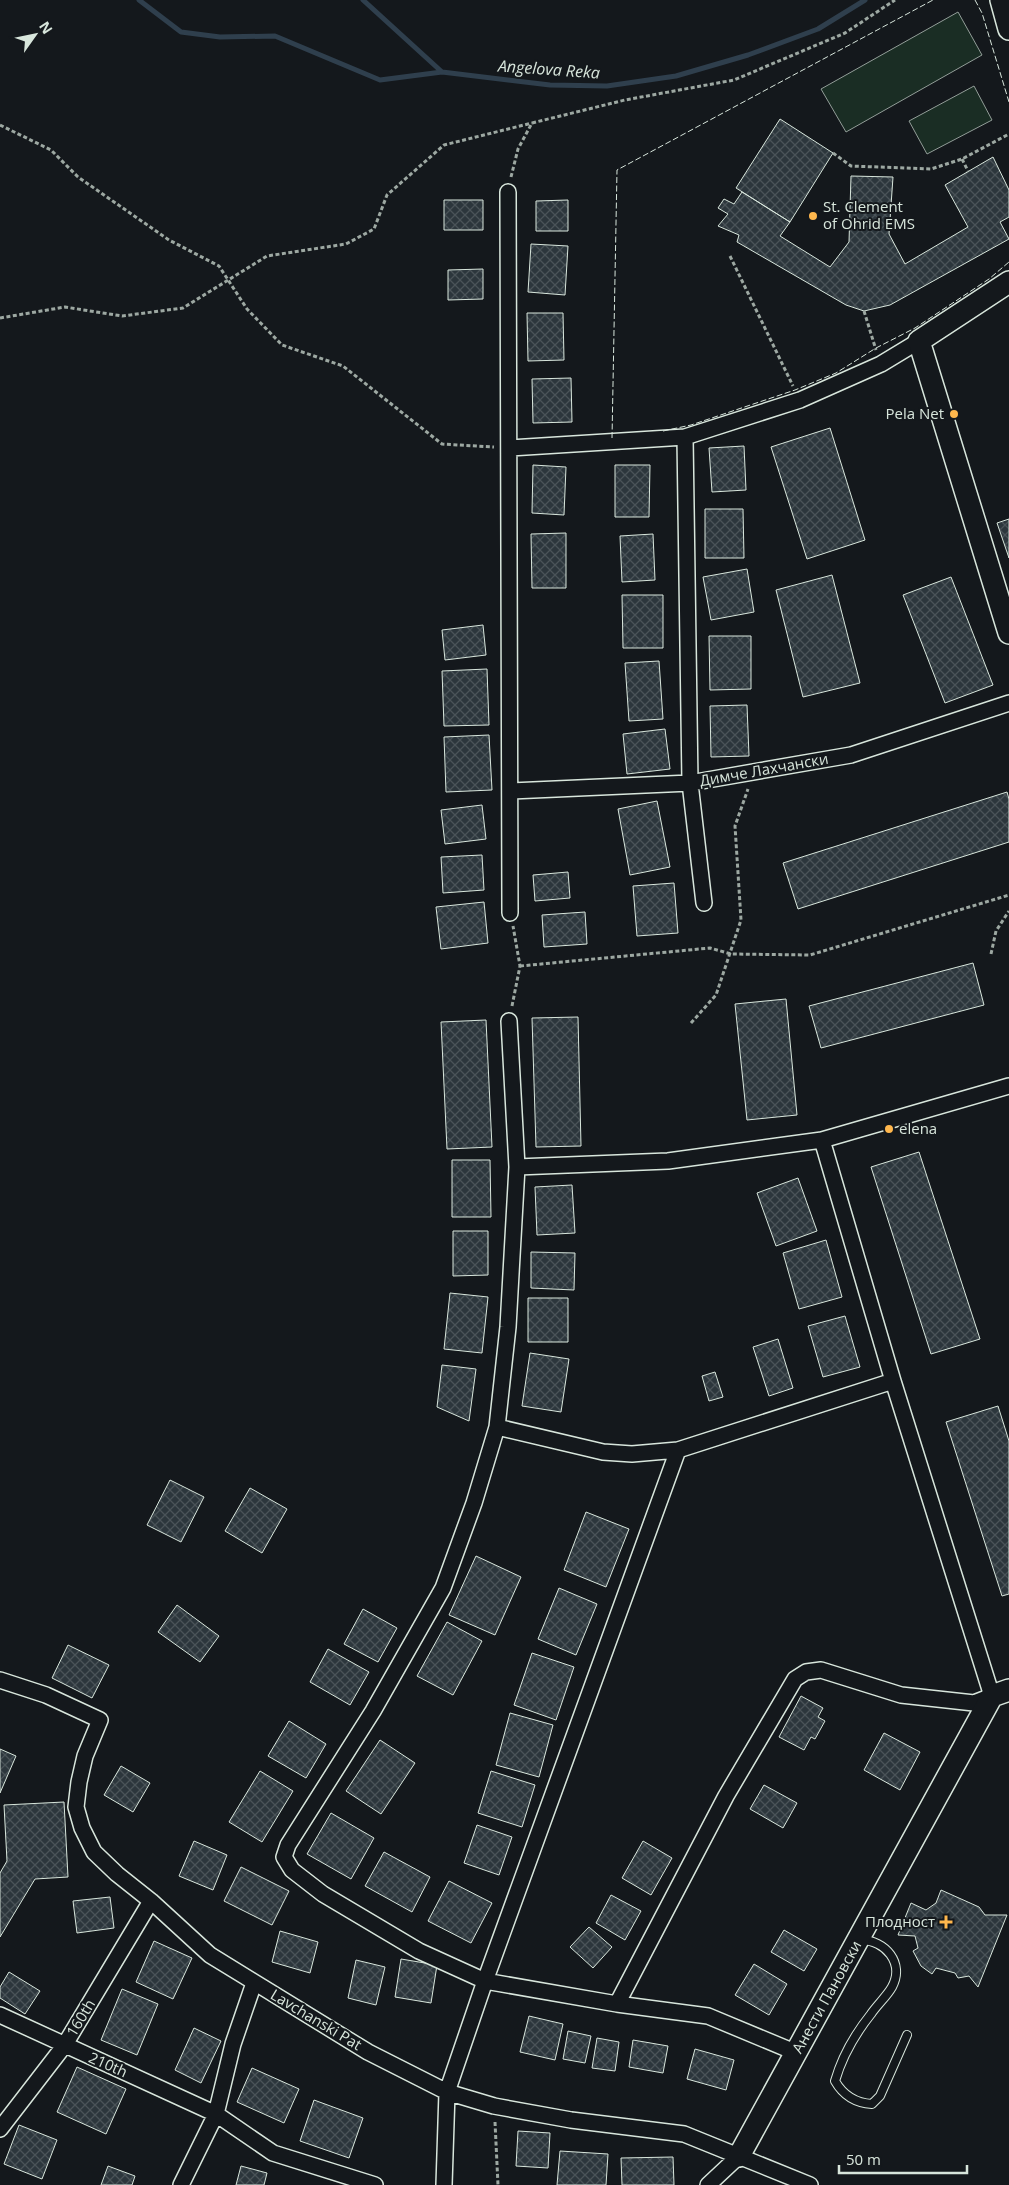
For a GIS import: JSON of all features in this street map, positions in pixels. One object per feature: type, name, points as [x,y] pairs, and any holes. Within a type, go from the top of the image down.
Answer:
[{"type":"street","points":[[1001,0],[1009,29]]},
{"type":"street","points":[[508,192],[510,913]]},
{"type":"street","points":[[510,448],[684,437],[800,400],[881,364],[1009,282]]},
{"type":"street","points":[[919,341],[1009,633]]},
{"type":"street","points":[[684,437],[690,783],[704,903]]},
{"type":"street","name":"Димче Лахчански","points":[[511,791],[690,783],[754,772],[851,755],[1009,704]]},
{"type":"street","points":[[509,1021],[517,1167],[508,1327],[497,1427],[474,1503],[443,1588],[373,1711],[288,1845],[284,1857],[292,1870],[323,1894],[420,1951],[485,1981],[617,2004],[708,2016],[797,2053]]},
{"type":"street","points":[[517,1167],[668,1161],[822,1140],[1009,1086]]},
{"type":"street","points":[[617,2004],[726,1796],[794,1679],[806,1672],[821,1670],[901,1695],[974,1703],[1000,1693],[893,1381],[822,1140]]},
{"type":"street","points":[[497,1427],[602,1452],[632,1454],[678,1450],[893,1381]]},
{"type":"street","points":[[444,2185],[447,2092],[485,1981],[678,1450]]},
{"type":"street","name":"Lavchanski Pat","points":[[0,1680],[46,1695],[100,1720],[85,1756],[76,1807],[82,1828],[94,1852],[117,1874],[152,1901],[210,1955],[254,1983],[368,2052],[447,2092],[494,2106],[571,2120],[684,2134],[810,2185]]},
{"type":"street","name":"Анести Пановски","points":[[708,2185],[739,2156],[859,1940],[1000,1693]]},
{"type":"street","name":"160th","points":[[0,2129],[64,2046],[152,1901]]},
{"type":"street","points":[[181,2185],[216,2114],[234,2044],[254,1983]]},
{"type":"street","name":"210th","points":[[0,2015],[64,2046],[216,2114],[272,2153],[375,2185]]},
{"type":"lane","points":[[859,1940],[870,1940],[882,1944],[892,1957],[896,1972],[892,1986],[863,2024],[844,2056],[835,2081],[841,2091],[863,2103],[872,2104],[880,2096],[907,2035]]},
{"type":"path","points":[[0,318],[65,307],[122,316],[183,308],[228,282],[267,256],[346,244],[374,229],[387,195],[444,145],[624,100],[734,80],[845,33],[896,0]]},
{"type":"path","points":[[508,192],[518,149],[532,123]]},
{"type":"path","points":[[0,125],[51,150],[78,177],[169,240],[218,266],[247,309],[282,345],[343,366],[442,444],[510,448]]},
{"type":"path","points":[[834,153],[851,166],[931,169],[962,159],[1009,134]]},
{"type":"path","points":[[962,159],[968,171]]},
{"type":"path","points":[[730,256],[800,400]]},
{"type":"path","points":[[864,311],[881,364]]},
{"type":"path","points":[[690,1023],[716,995],[741,920],[735,826],[754,772]]},
{"type":"path","points":[[520,966],[710,948],[731,954],[810,955],[1009,895]]},
{"type":"path","points":[[992,954],[996,931],[1009,910]]},
{"type":"path","points":[[509,1021],[520,966],[510,913]]},
{"type":"path","points":[[494,2106],[498,2185]]},
{"type":"green space","points":[[958,12],[982,55],[846,132],[821,89]]},
{"type":"green space","points":[[974,86],[992,120],[927,154],[909,121]]},
{"type":"building","points":[[780,119],[833,153],[790,222],[736,188]]},
{"type":"building","points":[[993,157],[1009,190],[1009,217],[1000,222],[1009,239],[890,305],[864,311],[846,305],[737,242],[739,235],[718,226],[728,214],[718,208],[724,199],[734,204],[742,192],[790,222],[780,236],[830,267],[849,242],[851,176],[893,177],[889,234],[905,264],[968,227],[945,185]]},
{"type":"building","points":[[444,200],[483,200],[483,230],[444,230]]},
{"type":"building","points":[[568,200],[568,231],[536,231],[536,201]]},
{"type":"building","points":[[531,244],[568,246],[565,295],[528,292]]},
{"type":"building","points":[[483,269],[483,299],[448,300],[448,270]]},
{"type":"building","points":[[527,313],[563,313],[564,360],[528,361]]},
{"type":"building","points":[[571,378],[572,422],[533,423],[532,379]]},
{"type":"building","points":[[830,428],[865,540],[807,559],[771,447]]},
{"type":"building","points":[[744,446],[746,490],[712,492],[709,448]]},
{"type":"building","points":[[533,465],[566,467],[564,515],[532,513]]},
{"type":"building","points":[[615,465],[650,465],[649,517],[615,517]]},
{"type":"building","points":[[705,509],[743,509],[744,558],[705,558]]},
{"type":"building","points":[[1009,519],[1009,558],[997,523]]},
{"type":"building","points":[[566,533],[566,588],[532,588],[531,534]]},
{"type":"building","points":[[653,534],[655,580],[622,582],[620,536]]},
{"type":"building","points":[[747,569],[754,612],[711,620],[703,577]]},
{"type":"building","points":[[832,575],[860,683],[803,697],[776,590]]},
{"type":"building","points":[[951,577],[993,685],[945,703],[903,595]]},
{"type":"building","points":[[622,595],[663,595],[663,648],[623,648]]},
{"type":"building","points":[[483,625],[486,655],[445,660],[442,630]]},
{"type":"building","points":[[709,636],[751,636],[751,689],[710,690]]},
{"type":"building","points":[[659,661],[663,719],[629,721],[625,663]]},
{"type":"building","points":[[487,669],[489,725],[444,726],[442,671]]},
{"type":"building","points":[[747,705],[749,756],[711,757],[710,706]]},
{"type":"building","points":[[665,729],[670,769],[627,774],[623,734]]},
{"type":"building","points":[[489,735],[492,790],[446,792],[444,737]]},
{"type":"building","points":[[1007,792],[1009,799],[1009,842],[798,909],[783,863]]},
{"type":"building","points":[[657,801],[670,867],[630,875],[618,809]]},
{"type":"building","points":[[482,805],[486,839],[445,844],[441,810]]},
{"type":"building","points":[[482,855],[484,890],[443,893],[441,857]]},
{"type":"building","points":[[568,872],[570,898],[535,901],[533,875]]},
{"type":"building","points":[[674,883],[678,933],[637,936],[633,886]]},
{"type":"building","points":[[484,902],[488,943],[441,949],[436,907]]},
{"type":"building","points":[[585,912],[587,944],[544,947],[542,915]]},
{"type":"building","points":[[973,963],[984,1005],[821,1048],[809,1006]]},
{"type":"building","points":[[786,999],[797,1115],[747,1120],[735,1004]]},
{"type":"building","points":[[578,1017],[581,1146],[536,1147],[532,1018]]},
{"type":"building","points":[[486,1020],[492,1147],[447,1149],[441,1022]]},
{"type":"building","points":[[919,1152],[980,1339],[931,1354],[871,1167]]},
{"type":"building","points":[[452,1160],[490,1160],[491,1217],[452,1217]]},
{"type":"building","points":[[798,1178],[817,1231],[776,1246],[757,1193]]},
{"type":"building","points":[[572,1185],[575,1233],[537,1235],[535,1187]]},
{"type":"building","points":[[453,1231],[488,1231],[488,1275],[453,1276]]},
{"type":"building","points":[[826,1240],[842,1297],[799,1309],[783,1253]]},
{"type":"building","points":[[531,1252],[575,1253],[574,1290],[531,1288]]},
{"type":"building","points":[[450,1293],[488,1297],[482,1353],[444,1349]]},
{"type":"building","points":[[528,1298],[568,1298],[568,1342],[528,1342]]},
{"type":"building","points":[[845,1316],[860,1367],[823,1377],[808,1326]]},
{"type":"building","points":[[778,1339],[793,1388],[769,1396],[753,1347]]},
{"type":"building","points":[[530,1353],[569,1359],[561,1412],[522,1406]]},
{"type":"building","points":[[442,1365],[476,1369],[469,1421],[437,1407]]},
{"type":"building","points":[[715,1372],[723,1397],[709,1401],[702,1376]]},
{"type":"building","points":[[998,1406],[1009,1441],[1009,1594],[1002,1596],[946,1422]]},
{"type":"building","points":[[170,1480],[204,1497],[181,1542],[147,1525]]},
{"type":"building","points":[[250,1488],[287,1509],[262,1553],[225,1531]]},
{"type":"building","points":[[586,1512],[629,1529],[606,1587],[564,1570]]},
{"type":"building","points":[[476,1556],[521,1577],[495,1635],[449,1615]]},
{"type":"building","points":[[559,1588],[597,1604],[576,1655],[538,1639]]},
{"type":"building","points":[[177,1605],[219,1636],[200,1662],[158,1632]]},
{"type":"building","points":[[363,1609],[397,1628],[378,1662],[344,1644]]},
{"type":"building","points":[[447,1622],[482,1641],[453,1695],[417,1676]]},
{"type":"building","points":[[68,1645],[109,1665],[92,1698],[52,1678]]},
{"type":"building","points":[[328,1649],[369,1672],[350,1705],[310,1682]]},
{"type":"building","points":[[532,1653],[574,1667],[556,1720],[514,1705]]},
{"type":"building","points":[[801,1696],[823,1708],[818,1717],[825,1721],[815,1739],[811,1737],[804,1750],[779,1737]]},
{"type":"building","points":[[510,1713],[553,1725],[539,1777],[496,1765]]},
{"type":"building","points":[[289,1721],[326,1744],[306,1778],[268,1756]]},
{"type":"building","points":[[884,1733],[920,1752],[900,1790],[864,1770]]},
{"type":"building","points":[[380,1740],[415,1763],[381,1814],[346,1791]]},
{"type":"building","points":[[0,1749],[16,1756],[0,1793]]},
{"type":"building","points":[[121,1766],[150,1783],[133,1812],[104,1795]]},
{"type":"building","points":[[260,1771],[293,1791],[262,1842],[229,1822]]},
{"type":"building","points":[[491,1771],[535,1785],[522,1827],[478,1813]]},
{"type":"building","points":[[764,1785],[797,1803],[783,1828],[750,1809]]},
{"type":"building","points":[[64,1802],[68,1877],[35,1879],[0,1937],[0,1873],[7,1861],[4,1805]]},
{"type":"building","points":[[331,1813],[374,1838],[351,1879],[307,1854]]},
{"type":"building","points":[[477,1825],[512,1837],[499,1875],[464,1863]]},
{"type":"building","points":[[194,1841],[227,1855],[213,1890],[179,1876]]},
{"type":"building","points":[[643,1841],[672,1858],[651,1895],[622,1878]]},
{"type":"building","points":[[384,1852],[430,1877],[412,1912],[365,1886]]},
{"type":"building","points":[[241,1867],[289,1891],[272,1925],[224,1901]]},
{"type":"building","points":[[449,1881],[492,1903],[471,1943],[428,1921]]},
{"type":"building","points":[[941,1890],[979,1907],[985,1915],[1007,1915],[978,1987],[969,1976],[958,1978],[955,1973],[936,1968],[932,1974],[921,1966],[913,1951],[918,1948],[915,1936],[898,1935],[911,1903],[926,1910],[936,1903]]},
{"type":"building","points":[[611,1895],[641,1911],[625,1940],[596,1923]]},
{"type":"building","points":[[110,1897],[114,1928],[77,1933],[73,1901]]},
{"type":"building","points":[[589,1927],[612,1947],[593,1968],[570,1947]]},
{"type":"building","points":[[784,1930],[817,1949],[804,1971],[771,1952]]},
{"type":"building","points":[[280,1931],[318,1942],[310,1973],[272,1962]]},
{"type":"building","points":[[154,1941],[192,1958],[173,1999],[136,1982]]},
{"type":"building","points":[[401,1959],[437,1965],[431,2003],[395,1997]]},
{"type":"building","points":[[356,1960],[385,1967],[376,2005],[348,1998]]},
{"type":"building","points":[[754,1964],[787,1984],[769,2015],[735,1995]]},
{"type":"building","points":[[9,1972],[40,1991],[25,2014],[0,1998],[0,1987]]},
{"type":"building","points":[[122,1989],[158,2004],[137,2055],[101,2040]]},
{"type":"building","points":[[529,2016],[563,2024],[555,2060],[520,2052]]},
{"type":"building","points":[[194,2028],[221,2041],[201,2083],[175,2070]]},
{"type":"building","points":[[568,2031],[591,2036],[585,2063],[563,2059]]},
{"type":"building","points":[[597,2038],[619,2042],[615,2071],[592,2068]]},
{"type":"building","points":[[633,2040],[668,2046],[663,2073],[629,2067]]},
{"type":"building","points":[[695,2049],[734,2060],[726,2090],[687,2079]]},
{"type":"building","points":[[77,2067],[126,2089],[106,2134],[57,2112]]},
{"type":"building","points":[[252,2068],[299,2089],[284,2123],[237,2102]]},
{"type":"building","points":[[314,2100],[363,2118],[349,2158],[300,2141]]},
{"type":"building","points":[[19,2125],[57,2140],[42,2179],[4,2164]]},
{"type":"building","points":[[518,2131],[550,2133],[548,2168],[516,2166]]},
{"type":"building","points":[[560,2151],[608,2154],[606,2185],[557,2185]]},
{"type":"building","points":[[673,2157],[674,2185],[622,2185],[621,2158]]},
{"type":"building","points":[[108,2166],[135,2176],[132,2185],[101,2185]]},
{"type":"building","points":[[241,2166],[267,2173],[264,2185],[236,2185]]},
{"type":"waterway","points":[[139,0],[181,32],[220,37],[275,36],[380,80],[442,72]]},
{"type":"waterway","name":"Angelova Reka","points":[[363,0],[442,72],[550,85],[607,86],[676,76],[748,55],[818,29],[865,0]]},
{"type":"fence","points":[[612,438],[617,170],[933,0]]},
{"type":"fence","points":[[975,0],[982,13],[1009,102]]},
{"type":"fence","points":[[663,431],[691,425],[795,390],[836,373],[876,348],[915,328],[989,279],[1009,262]]},
{"type":"place","name":"St. Clement of Ohrid EMS","points":[[813,216]]},
{"type":"place","name":"Pela Net","points":[[954,414]]},
{"type":"place","name":"elena","points":[[889,1129]]},
{"type":"place","name":"Плодност","points":[[946,1922]]}]
